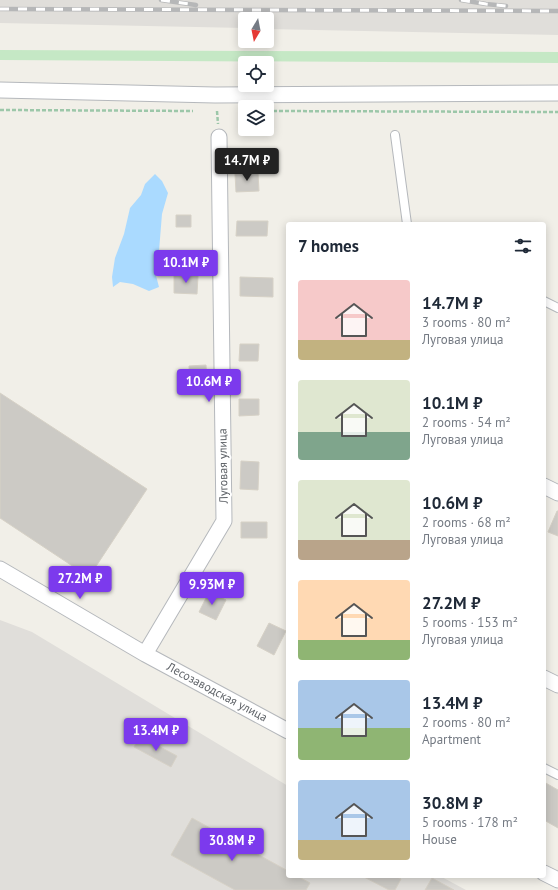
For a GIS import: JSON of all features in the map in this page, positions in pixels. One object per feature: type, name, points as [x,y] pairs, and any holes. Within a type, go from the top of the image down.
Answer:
[{"type":"street","points":[[0,90],[215,95],[558,93]]},
{"type":"street","name":"Луговая улица","points":[[145,654],[224,521],[219,137]]},
{"type":"street","points":[[546,487],[558,493]]},
{"type":"street","name":"Лесозаводская улица","points":[[0,569],[145,654],[286,730]]},
{"type":"street","points":[[546,679],[558,685]]},
{"type":"street","points":[[546,874],[558,880]]},
{"type":"lane","points":[[395,135],[407,222]]},
{"type":"lane","points":[[546,303],[558,308]]},
{"type":"lane","points":[[546,769],[558,775]]},
{"type":"path","points":[[0,110],[194,110]]},
{"type":"path","points":[[210,110],[224,111]]},
{"type":"path","points":[[274,111],[558,112]]},
{"type":"shaded area","points":[[0,0],[558,0],[558,35],[274,29],[274,12],[238,12],[238,28],[0,23]]},
{"type":"shaded area","points":[[0,620],[32,632],[286,785],[286,878],[444,878],[466,890],[0,890]]},
{"type":"green space","points":[[0,50],[558,52],[558,63],[274,61],[274,56],[238,56],[238,61],[0,60]]},
{"type":"water","points":[[155,174],[162,181],[168,193],[162,214],[159,251],[154,268],[159,287],[149,291],[133,284],[120,282],[113,287],[112,277],[115,258],[124,234],[130,208],[141,195],[145,184]]},
{"type":"building","points":[[258,173],[259,191],[236,192],[235,174]]},
{"type":"building","points":[[176,215],[191,215],[191,227],[176,227]]},
{"type":"building","points":[[237,221],[268,221],[267,236],[236,236]]},
{"type":"building","points":[[174,275],[198,276],[197,294],[174,293]]},
{"type":"building","points":[[240,277],[273,278],[273,297],[240,296]]},
{"type":"building","points":[[240,344],[259,344],[258,361],[239,361]]},
{"type":"building","points":[[206,365],[207,382],[190,383],[189,366]]},
{"type":"building","points":[[0,393],[147,489],[89,577],[0,518]]},
{"type":"building","points":[[239,399],[259,399],[259,415],[239,416]]},
{"type":"building","points":[[241,461],[259,462],[258,490],[240,489]]},
{"type":"building","points":[[558,511],[558,536],[548,532]]},
{"type":"building","points":[[241,522],[267,522],[267,538],[241,538]]},
{"type":"building","points":[[209,592],[226,600],[216,620],[199,612]]},
{"type":"building","points":[[269,623],[286,631],[274,655],[257,646]]},
{"type":"building","points":[[140,736],[177,756],[171,767],[134,747]]},
{"type":"building","points":[[546,783],[558,790],[558,828],[546,821]]},
{"type":"building","points":[[192,818],[286,870],[286,878],[301,878],[310,883],[306,890],[235,890],[171,855]]},
{"type":"building","points":[[366,878],[401,879],[395,890],[389,890]]},
{"type":"building","points":[[432,878],[454,890],[425,890]]},
{"type":"railway","points":[[161,0],[196,5]]},
{"type":"railway","points":[[461,0],[506,6]]},
{"type":"railway","points":[[0,9],[558,11]]}]
